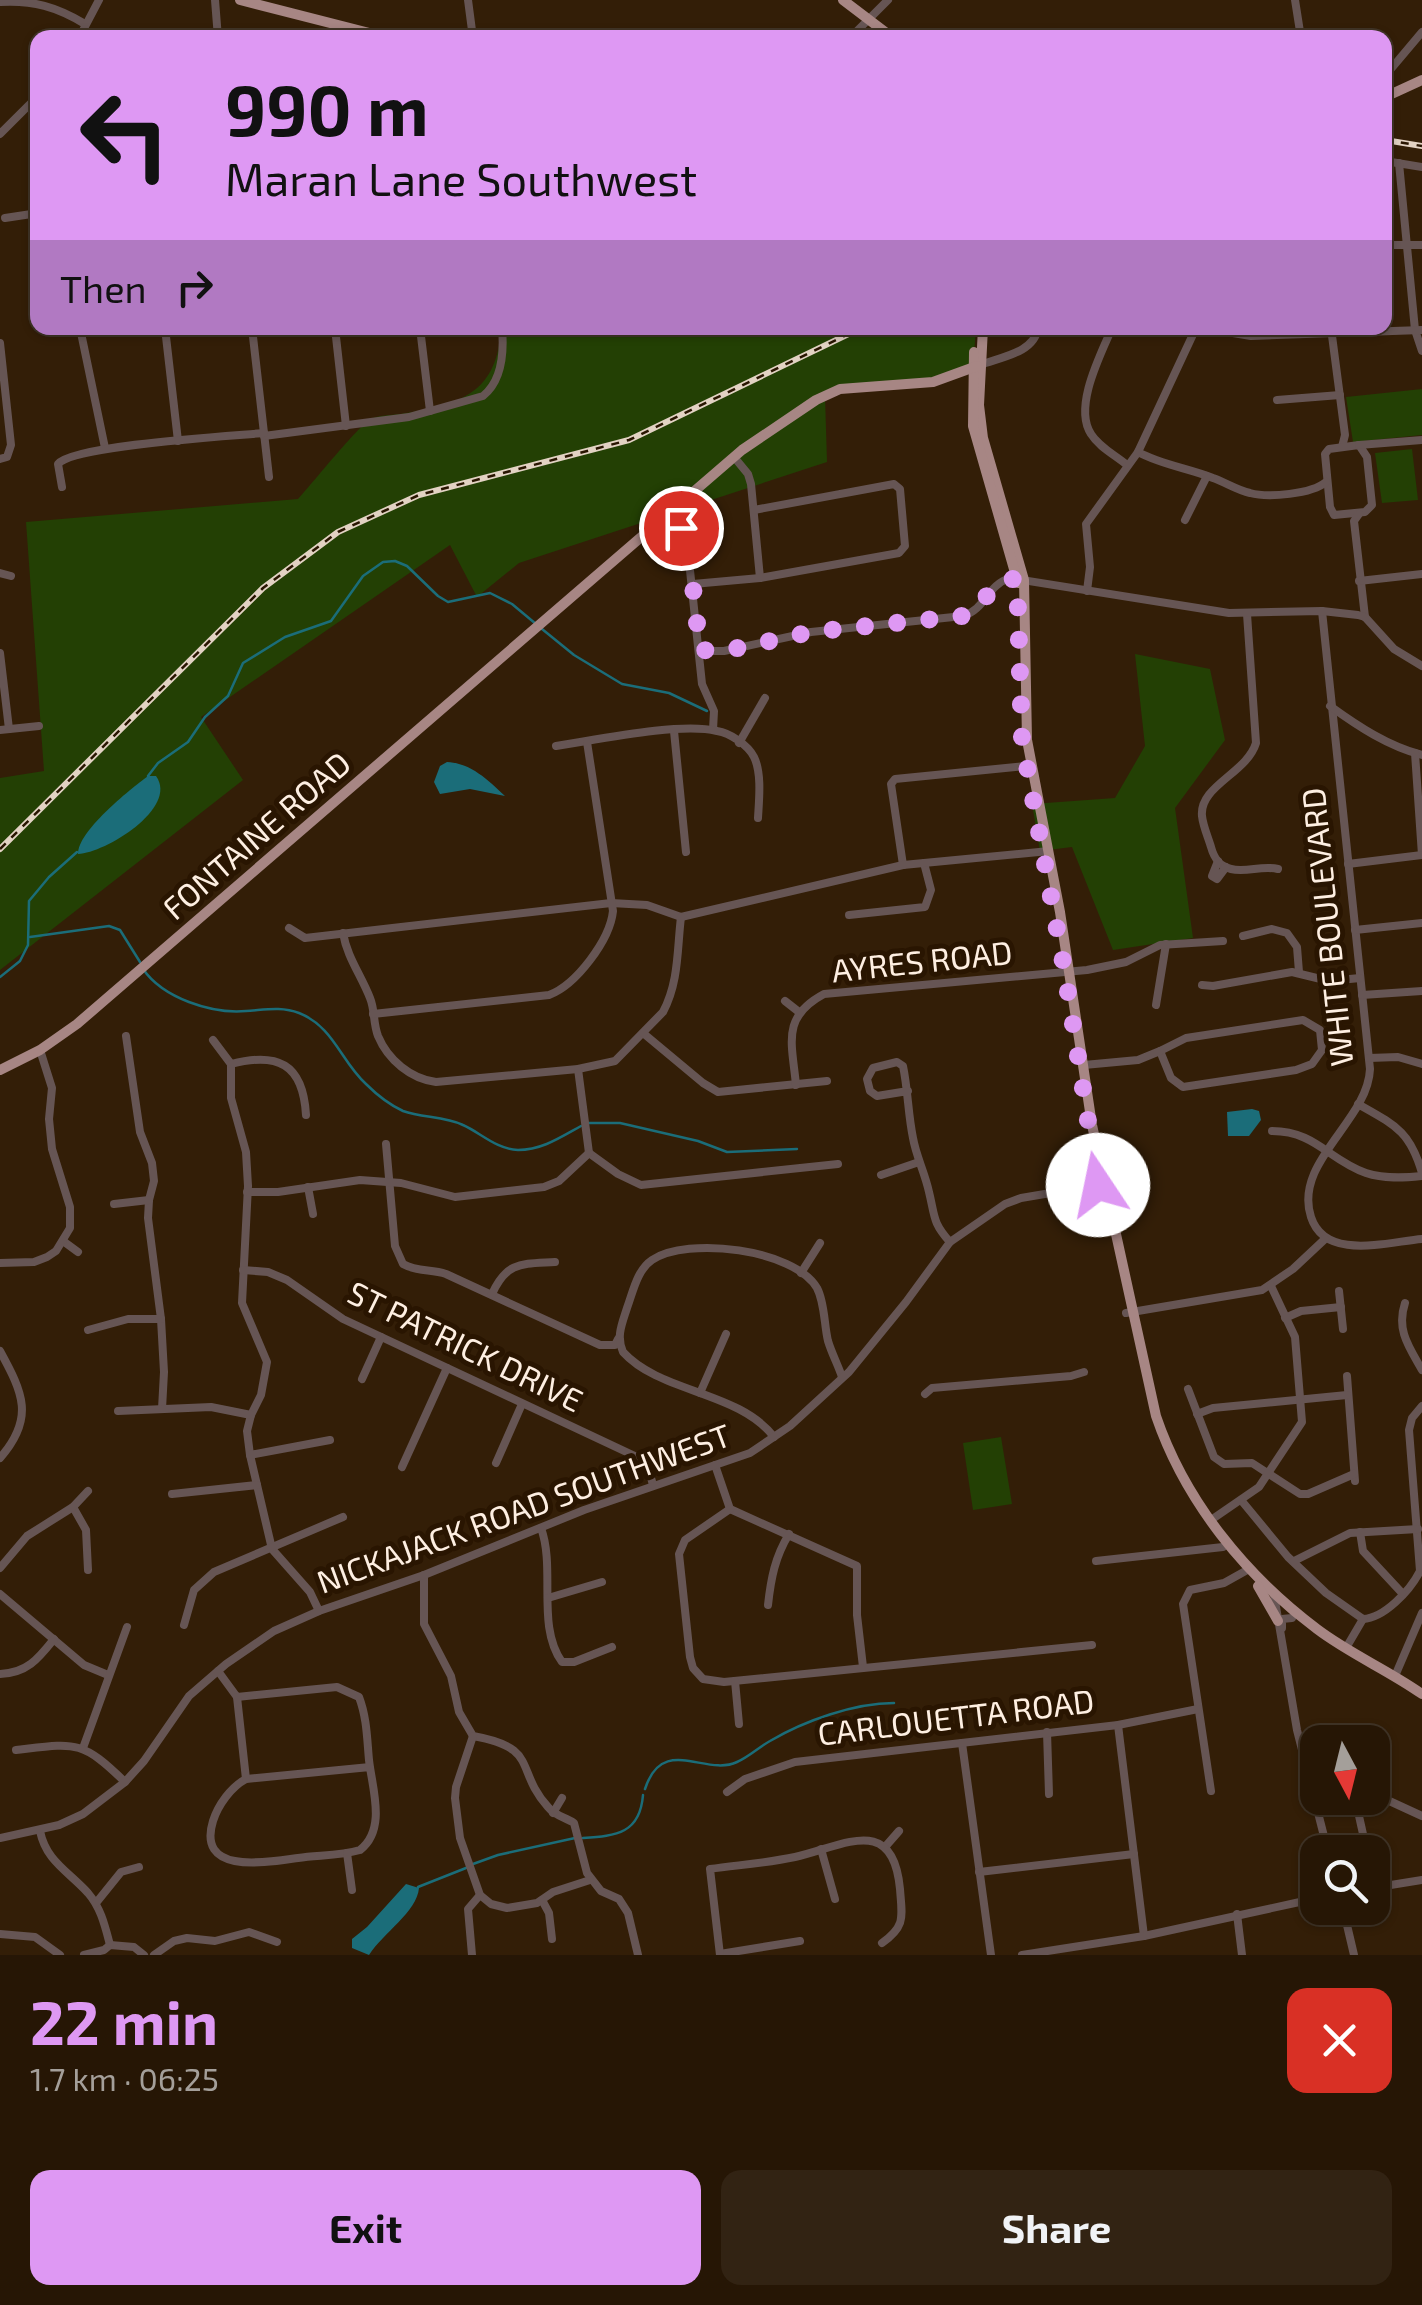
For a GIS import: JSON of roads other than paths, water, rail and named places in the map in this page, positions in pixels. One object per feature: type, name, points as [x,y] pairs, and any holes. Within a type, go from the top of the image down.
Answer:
[{"type":"main road","points":[[240,0],[361,30]]},
{"type":"main road","points":[[843,0],[883,30]]},
{"type":"main road","points":[[1392,94],[1422,80]]},
{"type":"main road","points":[[979,335],[972,413],[975,438],[1021,580],[1027,615],[1025,716],[1101,1185]]},
{"type":"main road","name":"FONTAINE ROAD","points":[[0,1070],[40,1050],[130,980],[775,426],[830,392],[933,382],[976,366]]},
{"type":"main road","points":[[1021,580],[1020,721],[1046,851]]},
{"type":"main road","points":[[1067,972],[1101,1185],[1147,1404],[1160,1445],[1176,1478],[1223,1547],[1292,1618],[1319,1631]]},
{"type":"main road","points":[[1128,1313],[1162,1433],[1177,1467],[1278,1621]]},
{"type":"main road","points":[[1257,1585],[1319,1631],[1422,1694]]},
{"type":"street","points":[[0,2],[32,0],[52,5],[85,24]]},
{"type":"street","points":[[82,30],[99,0]]},
{"type":"street","points":[[214,0],[217,30]]},
{"type":"street","points":[[468,0],[472,30]]},
{"type":"street","points":[[857,30],[888,0]]},
{"type":"street","points":[[1295,0],[1300,30]]},
{"type":"street","points":[[1392,68],[1422,32]]},
{"type":"street","points":[[0,134],[30,104]]},
{"type":"street","points":[[1392,162],[1422,167]]},
{"type":"street","points":[[1399,163],[1406,245],[1422,351]]},
{"type":"street","points":[[5,218],[30,214]]},
{"type":"street","points":[[1392,246],[1422,244]]},
{"type":"street","points":[[1392,330],[1418,330]]},
{"type":"street","points":[[81,335],[105,448]]},
{"type":"street","points":[[166,335],[178,440]]},
{"type":"street","points":[[253,335],[270,477]]},
{"type":"street","points":[[336,335],[346,426]]},
{"type":"street","points":[[421,335],[430,411]]},
{"type":"street","points":[[62,487],[60,460],[105,448],[346,426],[472,400],[491,389],[502,356],[502,335]]},
{"type":"street","points":[[976,366],[1027,348],[1037,335]]},
{"type":"street","points":[[1109,335],[1093,372],[1083,412],[1095,439],[1127,465]]},
{"type":"street","points":[[1087,591],[1090,568],[1086,524],[1138,452],[1196,335]]},
{"type":"street","points":[[1333,335],[1345,434],[1351,446],[1368,457]]},
{"type":"street","points":[[0,343],[10,452],[0,458]]},
{"type":"street","points":[[1276,400],[1340,395]]},
{"type":"street","points":[[1378,444],[1368,452],[1372,504],[1369,510],[1358,517],[1331,512],[1325,454],[1330,449],[1351,446],[1422,440]]},
{"type":"street","points":[[1138,452],[1262,495],[1316,488],[1326,482]]},
{"type":"street","points":[[734,458],[750,478],[760,578]]},
{"type":"street","points":[[1186,520],[1207,476]]},
{"type":"street","points":[[692,584],[760,578],[899,552],[905,546],[900,489],[894,484],[754,510]]},
{"type":"street","points":[[1316,488],[1328,494]]},
{"type":"street","points":[[668,515],[685,534],[704,690],[714,711],[713,730]]},
{"type":"street","points":[[1358,517],[1359,581],[1366,617],[1394,649],[1422,666]]},
{"type":"street","points":[[0,573],[11,576]]},
{"type":"street","points":[[1359,581],[1422,574]]},
{"type":"street","points":[[700,650],[724,651],[811,632],[962,616],[976,611],[995,585],[1006,579],[1247,614],[1322,611],[1366,617]]},
{"type":"street","name":"WHITE BOULEVARD","points":[[1322,611],[1369,1058],[1369,1079],[1358,1104],[1313,1180],[1308,1204],[1314,1224],[1325,1239]]},
{"type":"street","points":[[1247,614],[1256,742],[1248,761],[1208,795],[1202,815],[1222,864],[1278,869]]},
{"type":"street","points":[[0,653],[4,729],[39,726]]},
{"type":"street","points":[[740,743],[764,698]]},
{"type":"street","points":[[1330,706],[1358,727],[1418,754],[1422,855],[1348,864]]},
{"type":"street","points":[[674,730],[686,852]]},
{"type":"street","points":[[556,746],[674,730],[713,730],[730,735],[755,758],[758,818]]},
{"type":"street","points":[[373,1014],[535,997],[562,990],[607,934],[612,920],[611,903],[587,742]]},
{"type":"street","points":[[903,866],[892,803],[891,784],[895,779],[1026,766]]},
{"type":"street","points":[[289,928],[305,938],[611,903],[647,906],[681,917],[924,862],[1046,851]]},
{"type":"street","points":[[924,862],[931,890],[925,906]]},
{"type":"street","points":[[850,915],[925,906],[934,914]]},
{"type":"street","points":[[343,933],[349,958],[365,987],[378,1037],[387,1053],[414,1078],[424,1080],[578,1069],[615,1060],[663,1012],[676,981],[681,917]]},
{"type":"street","points":[[1356,930],[1422,923]]},
{"type":"street","points":[[1242,936],[1272,929],[1287,933],[1297,947],[1299,972]]},
{"type":"street","name":"AYRES ROAD","points":[[796,1084],[791,1036],[799,1012],[824,994],[1067,972],[1126,962],[1166,944],[1223,941]]},
{"type":"street","points":[[1156,1005],[1166,944]]},
{"type":"street","points":[[1202,985],[1299,972],[1329,981],[1360,978]]},
{"type":"street","points":[[1362,995],[1422,991]]},
{"type":"street","points":[[785,1001],[799,1012]]},
{"type":"street","points":[[1084,1065],[1138,1060],[1186,1038],[1303,1020],[1315,1025],[1323,1044],[1320,1056],[1306,1068],[1188,1087],[1174,1082],[1160,1051]]},
{"type":"street","points":[[643,1033],[718,1092],[827,1081]]},
{"type":"street","points":[[126,1036],[140,1132],[153,1170],[148,1200],[149,1237],[161,1319],[162,1409]]},
{"type":"street","points":[[213,1040],[230,1064],[232,1098],[246,1152],[242,1303],[267,1362],[261,1394],[250,1416],[250,1456],[272,1549],[310,1592],[319,1611]]},
{"type":"street","points":[[0,1262],[34,1262],[56,1251],[71,1218],[54,1163],[48,1118],[52,1088],[40,1050]]},
{"type":"street","points":[[1369,1058],[1398,1057],[1422,1064]]},
{"type":"street","points":[[230,1064],[269,1058],[288,1067],[301,1087],[306,1115]]},
{"type":"street","points":[[908,1091],[877,1096],[870,1091],[866,1079],[873,1068],[897,1062],[903,1066],[908,1091],[912,1133],[934,1225],[950,1242]]},
{"type":"street","points":[[578,1069],[589,1152],[618,1174],[641,1184],[838,1164]]},
{"type":"street","points":[[1272,1131],[1298,1133],[1366,1173],[1394,1178],[1422,1175],[1408,1137],[1358,1104]]},
{"type":"street","points":[[386,1144],[395,1246],[403,1264],[416,1271],[446,1274],[600,1345],[616,1345],[642,1269],[651,1261],[676,1250],[772,1256],[801,1273],[817,1289],[829,1346],[842,1377]]},
{"type":"street","points":[[247,1192],[360,1180],[455,1196],[544,1187],[559,1180],[589,1152]]},
{"type":"street","points":[[881,1175],[919,1162]]},
{"type":"street","name":"NICKAJACK ROAD SOUTHWEST","points":[[0,1838],[40,1830],[83,1814],[125,1782],[189,1696],[274,1631],[653,1485],[750,1452],[774,1437],[842,1377],[891,1321],[950,1242],[1005,1204],[1101,1185]]},
{"type":"street","points":[[308,1187],[312,1214]]},
{"type":"street","points":[[114,1204],[148,1200]]},
{"type":"street","points":[[1128,1313],[1190,1301],[1234,1298],[1271,1286],[1325,1239],[1346,1246],[1422,1239]]},
{"type":"street","points":[[63,1242],[78,1252]]},
{"type":"street","points":[[801,1273],[820,1243]]},
{"type":"street","points":[[492,1294],[510,1268],[555,1262]]},
{"type":"street","name":"ST PATRICK DRIVE","points":[[243,1270],[268,1272],[287,1280],[319,1305],[381,1337],[637,1457],[648,1468],[653,1485]]},
{"type":"street","points":[[1211,1520],[1269,1474],[1302,1422],[1295,1337],[1271,1286]]},
{"type":"street","points":[[1339,1291],[1343,1329]]},
{"type":"street","points":[[1405,1303],[1400,1318],[1402,1333],[1422,1370]]},
{"type":"street","points":[[1285,1318],[1301,1311],[1341,1307]]},
{"type":"street","points":[[88,1330],[128,1319],[161,1319]]},
{"type":"street","points":[[700,1393],[726,1334]]},
{"type":"street","points":[[362,1380],[381,1337]]},
{"type":"street","points":[[618,1339],[622,1352],[633,1362],[759,1418],[774,1437]]},
{"type":"street","points":[[0,1350],[23,1398],[18,1433],[0,1458]]},
{"type":"street","points":[[402,1467],[447,1368]]},
{"type":"street","points":[[924,1394],[932,1388],[1084,1372]]},
{"type":"street","points":[[1188,1389],[1214,1458],[1224,1464],[1252,1463],[1300,1494],[1308,1494],[1354,1478],[1347,1376]]},
{"type":"street","points":[[1196,1414],[1213,1408],[1347,1395]]},
{"type":"street","points":[[496,1463],[522,1404]]},
{"type":"street","points":[[118,1410],[211,1406],[250,1416]]},
{"type":"street","points":[[1240,1500],[1326,1592],[1362,1618],[1380,1614],[1420,1571],[1409,1430],[1412,1418],[1422,1406]]},
{"type":"street","points":[[250,1456],[330,1440]]},
{"type":"street","points":[[715,1466],[730,1509],[857,1566],[863,1668]]},
{"type":"street","points":[[172,1494],[257,1485]]},
{"type":"street","points":[[0,1568],[26,1536],[73,1507],[88,1491]]},
{"type":"street","points":[[73,1507],[86,1530],[88,1570]]},
{"type":"street","points":[[730,1509],[685,1540],[679,1554],[693,1668],[702,1679],[735,1681],[1092,1645]]},
{"type":"street","points":[[184,1626],[194,1590],[220,1568],[343,1518]]},
{"type":"street","points":[[540,1528],[547,1552],[552,1636],[562,1662],[574,1662],[612,1647]]},
{"type":"street","points":[[1294,1561],[1350,1533],[1419,1528]]},
{"type":"street","points":[[1360,1532],[1363,1551],[1402,1592]]},
{"type":"street","points":[[768,1605],[775,1565],[789,1534]]},
{"type":"street","points":[[1096,1561],[1223,1547]]},
{"type":"street","points":[[1211,1791],[1185,1621],[1186,1595],[1190,1590],[1224,1583],[1247,1570]]},
{"type":"street","points":[[424,1576],[424,1624],[451,1676],[459,1712],[473,1736],[505,1745],[522,1755],[542,1800],[553,1813],[574,1823],[590,1880],[601,1892],[619,1899],[628,1912],[638,1955]]},
{"type":"street","points":[[548,1598],[602,1582]]},
{"type":"street","points":[[0,1594],[84,1665],[108,1675]]},
{"type":"street","points":[[1274,1599],[1300,1741]]},
{"type":"street","points":[[1395,1676],[1422,1613]]},
{"type":"street","points":[[1281,1638],[1282,1619],[1292,1618]]},
{"type":"street","points":[[1346,1648],[1362,1618]]},
{"type":"street","points":[[84,1748],[127,1626]]},
{"type":"street","points":[[0,1674],[23,1670],[54,1639]]},
{"type":"street","points":[[218,1671],[237,1697],[246,1779]]},
{"type":"street","points":[[735,1681],[739,1724]]},
{"type":"street","points":[[237,1697],[317,1688],[347,1690],[359,1698],[364,1709],[375,1798],[374,1828],[364,1847],[347,1853],[244,1864],[217,1852],[211,1826],[216,1813],[246,1779],[370,1766]]},
{"type":"street","name":"CARLOUETTA ROAD","points":[[727,1792],[745,1779],[795,1762],[1118,1725],[1198,1709]]},
{"type":"street","points":[[1118,1725],[1144,1936]]},
{"type":"street","points":[[1047,1732],[1050,1794]]},
{"type":"street","points":[[473,1736],[455,1798],[464,1852],[480,1895],[490,1904],[507,1908],[542,1900],[553,1892],[590,1880]]},
{"type":"street","points":[[962,1743],[990,1955]]},
{"type":"street","points":[[16,1750],[62,1744],[84,1748],[125,1782]]},
{"type":"street","points":[[553,1813],[562,1798]]},
{"type":"street","points":[[1390,1801],[1422,1816]]},
{"type":"street","points":[[40,1830],[42,1842],[56,1866],[96,1903],[110,1945]]},
{"type":"street","points":[[885,1847],[899,1831]]},
{"type":"street","points":[[800,1941],[720,1955],[710,1869],[788,1858],[866,1840],[885,1847],[896,1864],[902,1913],[899,1928],[882,1943]]},
{"type":"street","points":[[821,1849],[835,1899]]},
{"type":"street","points":[[347,1853],[352,1890]]},
{"type":"street","points":[[979,1872],[1134,1854]]},
{"type":"street","points":[[96,1903],[121,1872],[140,1867]]},
{"type":"street","points":[[1390,1885],[1422,1880]]},
{"type":"street","points":[[472,1955],[468,1908],[480,1895]]},
{"type":"street","points":[[542,1900],[549,1913],[552,1939]]},
{"type":"street","points":[[1022,1955],[1089,1950],[1300,1902]]},
{"type":"street","points":[[1237,1914],[1242,1955]]},
{"type":"street","points":[[1347,1925],[1354,1955]]},
{"type":"street","points":[[154,1955],[186,1938],[215,1941],[249,1932],[277,1942]]},
{"type":"street","points":[[0,1934],[35,1937],[60,1955]]},
{"type":"street","points":[[84,1955],[110,1945],[134,1947],[144,1955]]},
{"type":"water","points":[[447,762],[471,769],[505,796],[470,789],[440,794],[434,782],[440,766]]},
{"type":"water","points":[[148,776],[156,776],[160,788],[149,814],[121,837],[78,854],[95,823]]},
{"type":"water","points":[[1259,1111],[1261,1120],[1249,1136],[1228,1136],[1227,1112]]},
{"type":"water","points":[[406,1884],[419,1888],[406,1914],[369,1955],[352,1948],[352,1939]]},
{"type":"waterway","points":[[148,776],[158,763],[188,742],[205,717],[228,696],[243,663],[285,637],[331,621],[363,576],[383,562],[407,566],[448,602],[490,593],[512,604],[536,624]]},
{"type":"waterway","points":[[542,629],[574,655],[622,684],[669,693],[707,711]]},
{"type":"waterway","points":[[0,977],[20,961],[28,945],[29,901],[77,852]]},
{"type":"waterway","points":[[30,937],[109,926],[120,930],[140,962]]},
{"type":"waterway","points":[[143,969],[175,996],[203,1007],[299,1013],[321,1027],[357,1075],[388,1102],[403,1111],[456,1122],[503,1147],[535,1148],[581,1126]]},
{"type":"waterway","points":[[589,1123],[620,1123],[698,1141],[727,1152],[797,1149]]},
{"type":"waterway","points":[[645,1789],[662,1764],[674,1760],[712,1765],[737,1762],[814,1720],[863,1706],[894,1703]]},
{"type":"waterway","points":[[583,1838],[616,1834],[632,1825],[643,1795]]},
{"type":"waterway","points":[[473,1864],[575,1838]]},
{"type":"waterway","points":[[418,1887],[466,1868]]},
{"type":"railway","points":[[1392,141],[1422,146]]},
{"type":"railway","points":[[0,849],[263,588],[338,532],[419,495],[629,440],[846,335]]}]
